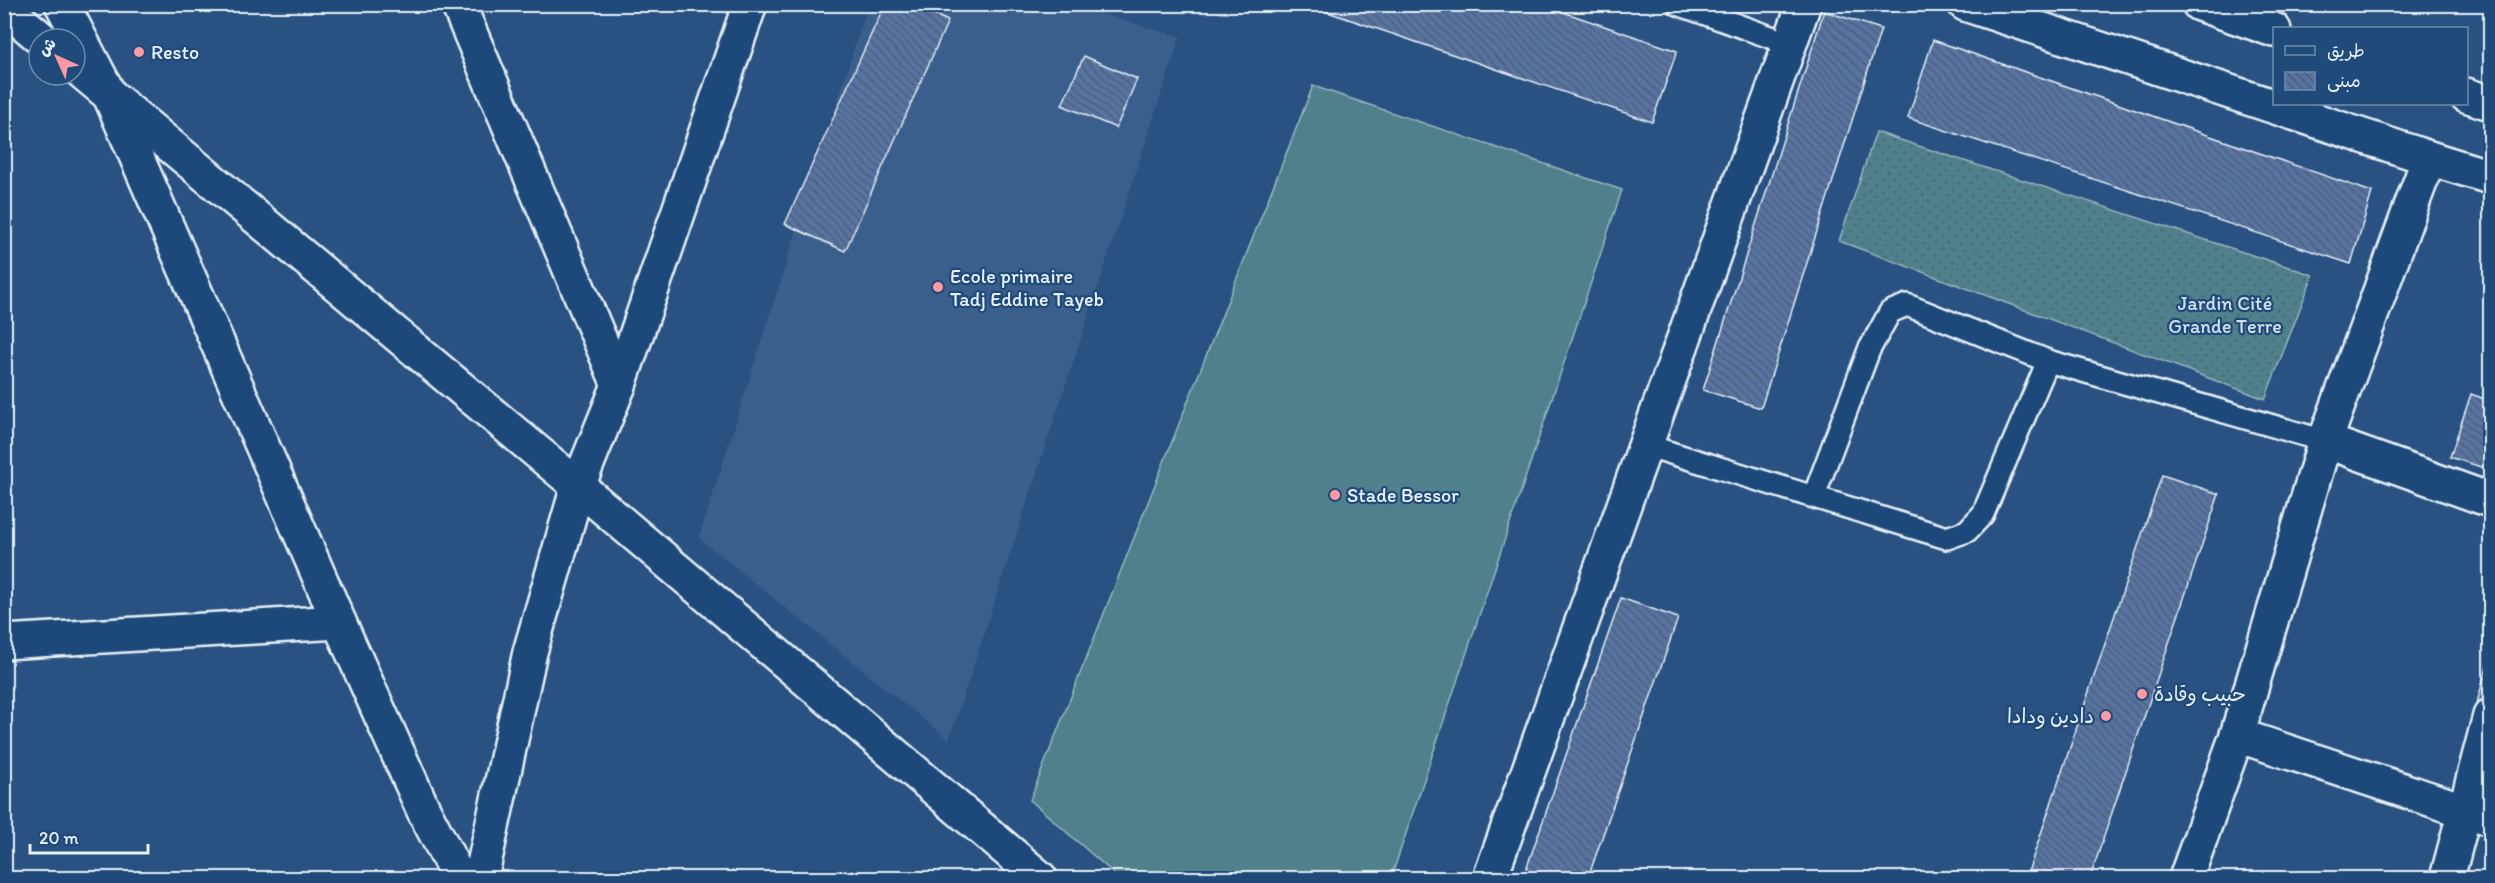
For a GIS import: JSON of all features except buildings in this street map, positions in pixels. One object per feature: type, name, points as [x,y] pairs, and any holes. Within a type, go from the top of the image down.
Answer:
[{"type":"street","points":[[62,4],[110,96],[339,622],[423,809],[459,879]]},
{"type":"street","points":[[458,4],[619,385]]},
{"type":"street","points":[[481,879],[530,652],[578,486],[619,385],[750,4]]},
{"type":"street","points":[[1490,879],[1804,4]]},
{"type":"street","points":[[1965,4],[2490,177]]},
{"type":"street","points":[[2199,4],[2273,30]]},
{"type":"street","points":[[4,8],[27,27]]},
{"type":"street","points":[[87,76],[578,486],[1040,879]]},
{"type":"street","points":[[2468,96],[2490,103]]},
{"type":"street","points":[[2186,879],[2237,735],[2325,441],[2429,158]]},
{"type":"street","points":[[2325,441],[2490,500]]},
{"type":"street","points":[[4,642],[339,622]]},
{"type":"street","points":[[2447,879],[2478,815],[2490,716]]},
{"type":"street","points":[[2237,735],[2478,815]]},
{"type":"lane","points":[[1678,4],[1790,44]]},
{"type":"lane","points":[[1814,496],[1869,350],[1890,312],[1907,305],[2048,361],[2325,441]]},
{"type":"lane","points":[[1645,445],[1947,538],[1967,531],[1983,514],[2048,361]]},
{"type":"shaded area","name":"Ecole primaire Tadj Eddine Tayeb","points":[[868,5],[1073,5],[1180,37],[949,740],[699,538]]},
{"type":"green space","name":"Stade Bessor","points":[[1313,86],[1622,190],[1391,878],[1119,878],[1030,800]]},
{"type":"green space","name":"Jardin Cité Grande Terre","points":[[1876,132],[2313,275],[2265,399],[1839,241]]},
{"type":"place","name":"Resto","points":[[139,52]]},
{"type":"place","name":"Ecole primaire Tadj Eddine Tayeb","points":[[938,287]]},
{"type":"place","name":"Stade Bessor","points":[[1335,495]]},
{"type":"place","name":"حبيب وقادة","points":[[2142,694]]},
{"type":"place","name":"دادين ودادا","points":[[2106,716]]}]
